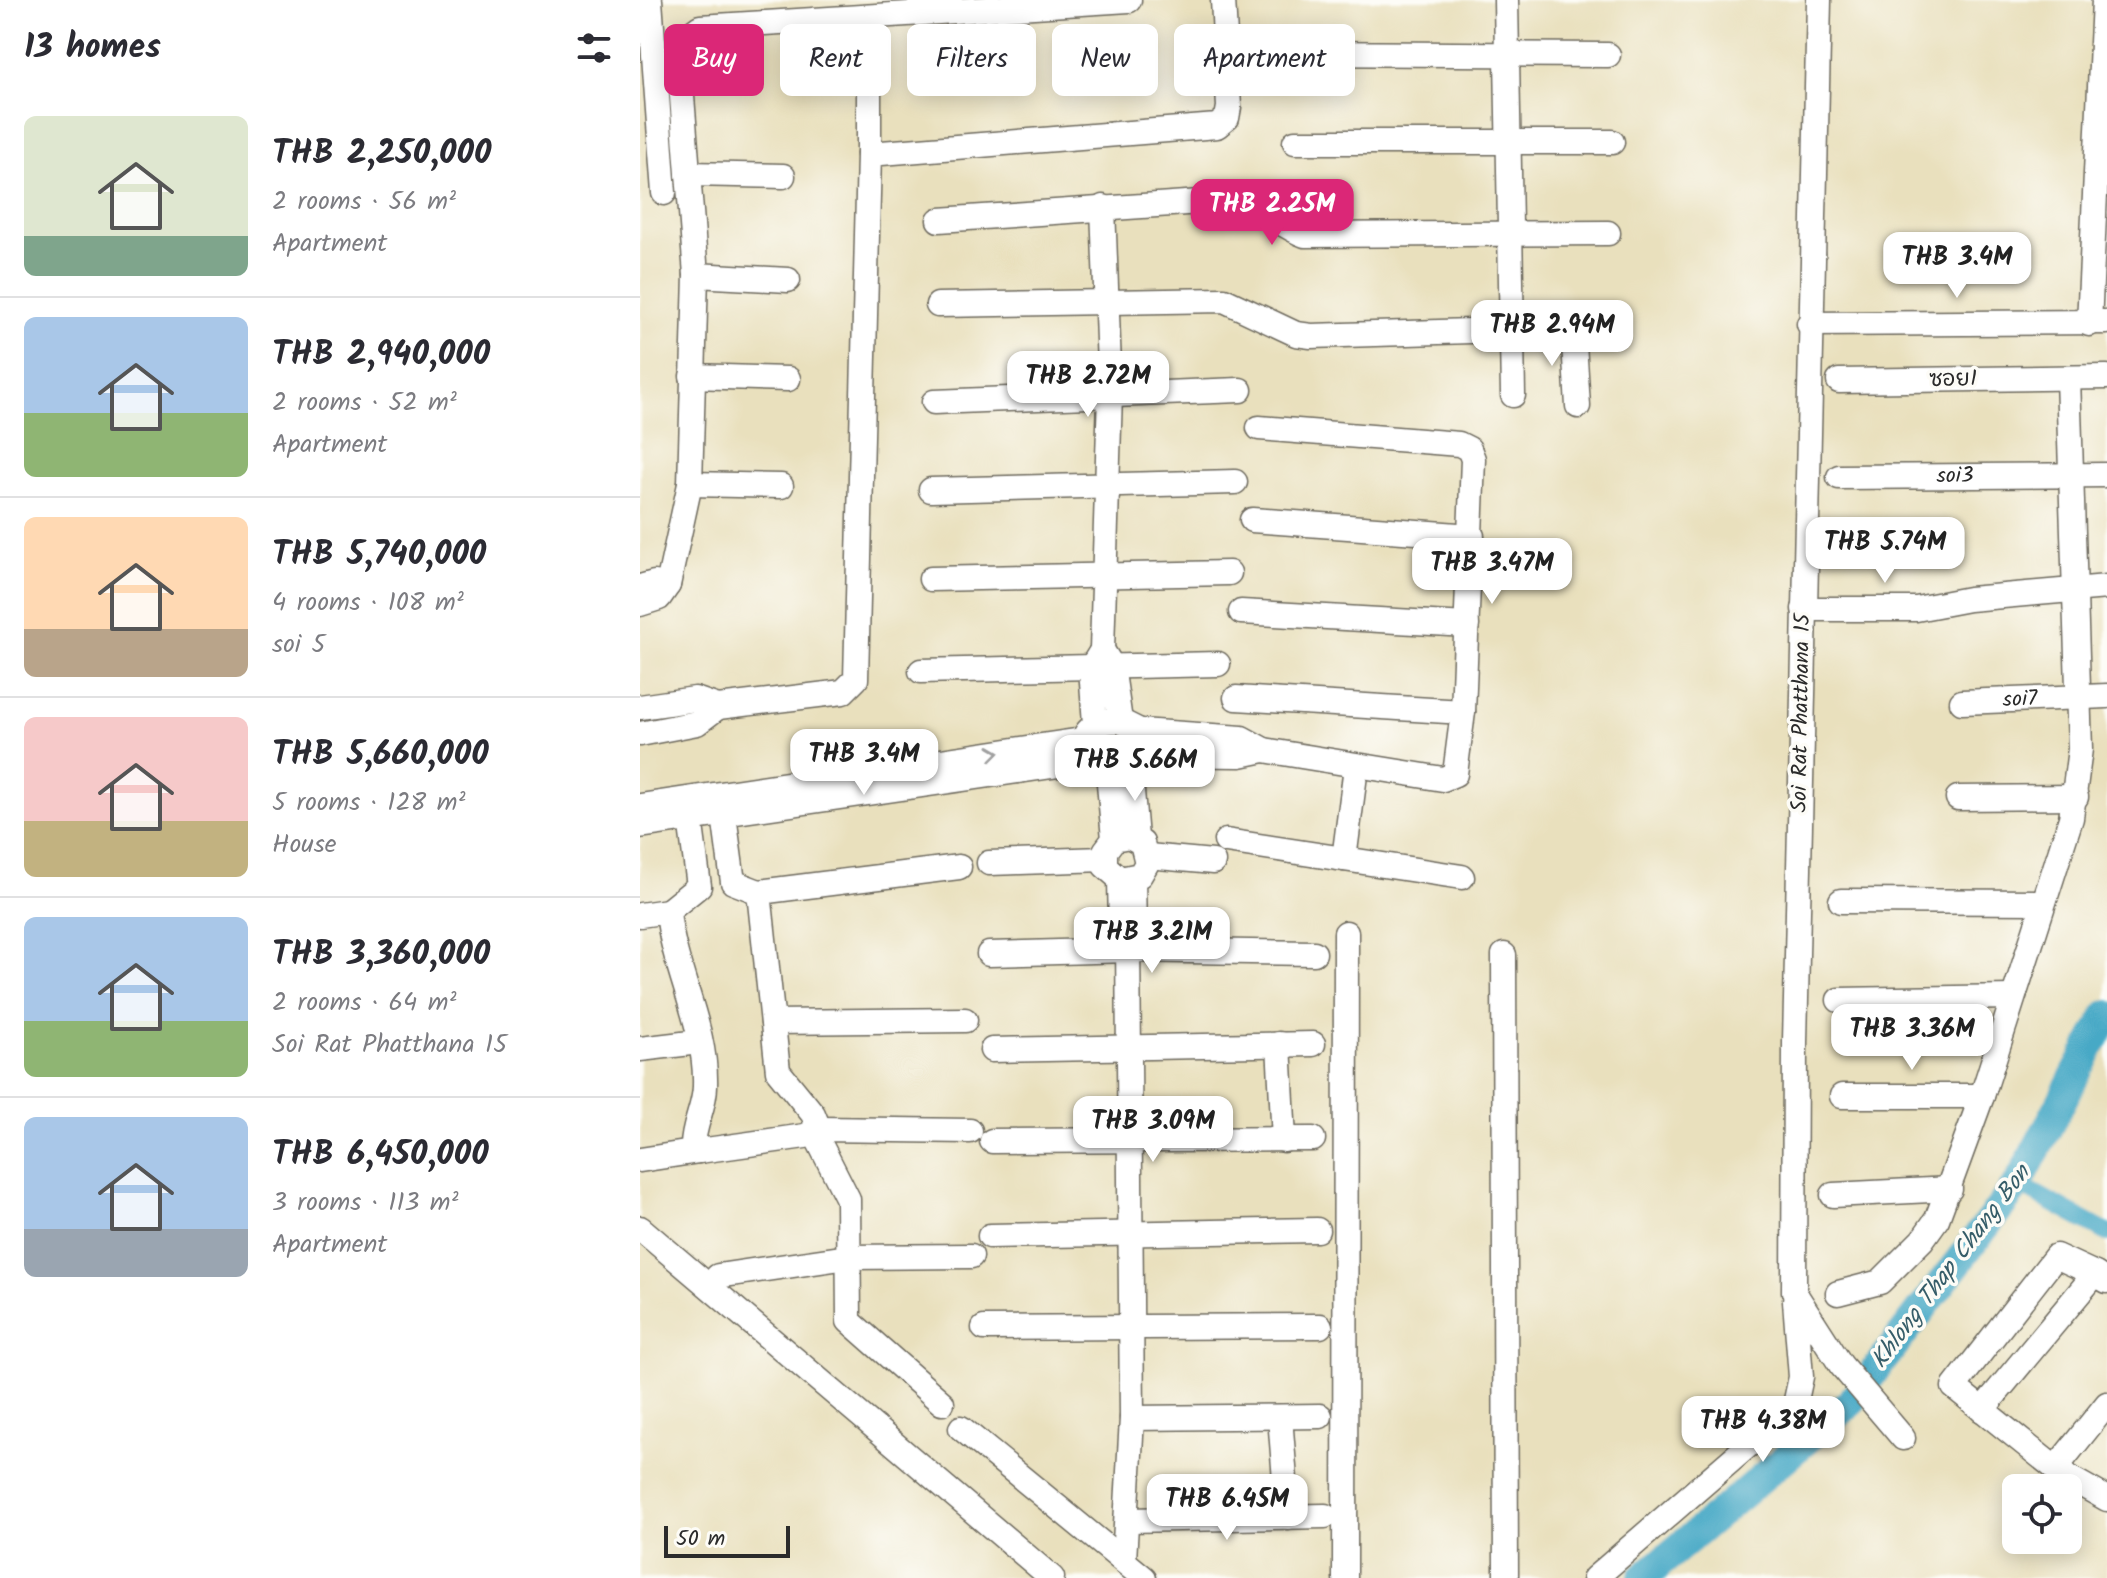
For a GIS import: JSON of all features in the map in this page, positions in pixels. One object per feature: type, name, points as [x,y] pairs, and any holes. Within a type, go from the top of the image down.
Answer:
[{"type":"street","points":[[650,0],[664,193]]},
{"type":"street","points":[[640,604],[659,598],[668,585],[690,484],[696,275],[679,58],[685,38],[700,27],[900,7],[1129,0]]},
{"type":"street","points":[[869,154],[1217,126],[1227,118],[1229,107],[1223,0]]},
{"type":"street","points":[[1506,0],[1513,395]]},
{"type":"street","name":"Soi Rat Phatthana 15","points":[[1595,1578],[1795,1405],[1801,1377],[1794,1292],[1795,1042],[1809,324],[1819,0]]},
{"type":"street","points":[[1809,324],[2098,323],[2104,0]]},
{"type":"street","points":[[1355,53],[1608,55]]},
{"type":"street","points":[[640,707],[695,699],[718,707],[843,692],[856,679],[869,96]]},
{"type":"street","points":[[1295,142],[1612,142]]},
{"type":"street","points":[[688,174],[783,176]]},
{"type":"street","points":[[939,220],[1103,207],[1243,201],[1305,235],[1608,233]]},
{"type":"street","points":[[1103,207],[1110,394],[1102,661],[1126,848],[1145,870],[1126,879],[1108,871],[1126,848]]},
{"type":"street","points":[[696,275],[788,280]]},
{"type":"street","points":[[938,305],[1106,299],[1224,300],[1296,334],[1311,336],[1602,327]]},
{"type":"street","points":[[1573,328],[1578,406]]},
{"type":"street","points":[[692,376],[788,379]]},
{"type":"street","name":"ซอย1","points":[[1839,381],[2107,377]]},
{"type":"street","points":[[1838,1293],[1880,1282],[1895,1270],[1937,1219],[1982,1096],[2076,797],[2078,697],[2068,378]]},
{"type":"street","points":[[934,402],[1240,390]]},
{"type":"street","points":[[640,826],[709,811],[1113,746],[1242,738],[1264,750],[1356,767],[1450,778],[1456,772],[1463,712],[1472,536],[1473,459],[1469,449],[1459,444],[1259,428]]},
{"type":"street","name":"soi3","points":[[1839,477],[2107,475]]},
{"type":"street","points":[[931,490],[1235,482]]},
{"type":"street","points":[[690,484],[781,486]]},
{"type":"street","points":[[1252,520],[1472,536]]},
{"type":"street","points":[[931,579],[1229,573]]},
{"type":"street","points":[[640,587],[654,583],[668,585]]},
{"type":"street","points":[[1804,602],[1914,592],[1969,599],[2107,587]]},
{"type":"street","points":[[1241,612],[1467,625]]},
{"type":"street","points":[[921,671],[1102,661],[1218,664]]},
{"type":"street","name":"soi7","points":[[1962,702],[2107,696]]},
{"type":"street","points":[[1236,698],[1463,712]]},
{"type":"street","points":[[640,734],[697,723],[718,707]]},
{"type":"street","points":[[1344,859],[1356,767]]},
{"type":"street","points":[[1958,798],[2076,797]]},
{"type":"street","points":[[640,806],[709,811]]},
{"type":"street","points":[[709,811],[733,882]]},
{"type":"street","points":[[699,886],[709,811]]},
{"type":"street","points":[[1226,841],[1462,877]]},
{"type":"street","points":[[989,863],[1126,848],[1213,862]]},
{"type":"street","points":[[640,915],[668,911],[699,886],[733,882],[759,892],[959,867]]},
{"type":"street","points":[[1124,1560],[1129,1520],[1132,1418],[1128,944],[1134,929],[1126,879]]},
{"type":"street","points":[[759,892],[778,1071],[813,1114],[817,1131],[848,1199],[849,1321],[942,1403]]},
{"type":"street","points":[[1841,901],[2042,902]]},
{"type":"street","points":[[668,911],[671,944],[699,1042],[705,1086],[693,1142],[699,1151]]},
{"type":"street","points":[[1345,1578],[1346,933]]},
{"type":"street","points":[[989,954],[1128,944],[1314,953]]},
{"type":"street","points":[[1504,955],[1506,1578]]},
{"type":"street","points":[[1839,1000],[2012,997]]},
{"type":"street","points":[[773,1022],[965,1020]]},
{"type":"street","points":[[640,1049],[699,1042]]},
{"type":"street","points":[[1279,1044],[1284,1140]]},
{"type":"street","points":[[992,1050],[1313,1044]]},
{"type":"street","points":[[1842,1096],[1982,1096]]},
{"type":"street","points":[[640,1160],[817,1131],[1129,1140],[1313,1139]]},
{"type":"street","points":[[1833,1195],[1950,1189]]},
{"type":"street","points":[[640,1228],[1052,1578]]},
{"type":"street","points":[[990,1236],[1317,1230]]},
{"type":"street","points":[[718,1276],[848,1257],[971,1256]]},
{"type":"street","points":[[1982,1410],[2101,1278],[2056,1256],[1954,1387],[1982,1410],[2055,1469],[2107,1499]]},
{"type":"street","points":[[1794,1292],[1841,1365],[1903,1438]]},
{"type":"street","points":[[984,1328],[1320,1326]]},
{"type":"street","points":[[2055,1469],[2107,1404]]},
{"type":"street","points":[[1132,1418],[1320,1416]]},
{"type":"street","points":[[1280,1417],[1288,1517]]},
{"type":"street","points":[[961,1428],[1144,1578]]},
{"type":"street","points":[[1129,1520],[1325,1516]]},
{"type":"waterway","name":"Khlong Thap Chang Bon","points":[[1643,1578],[1850,1403],[2018,1184],[2107,1015]]},
{"type":"waterway","points":[[2018,1184],[2107,1233]]}]
